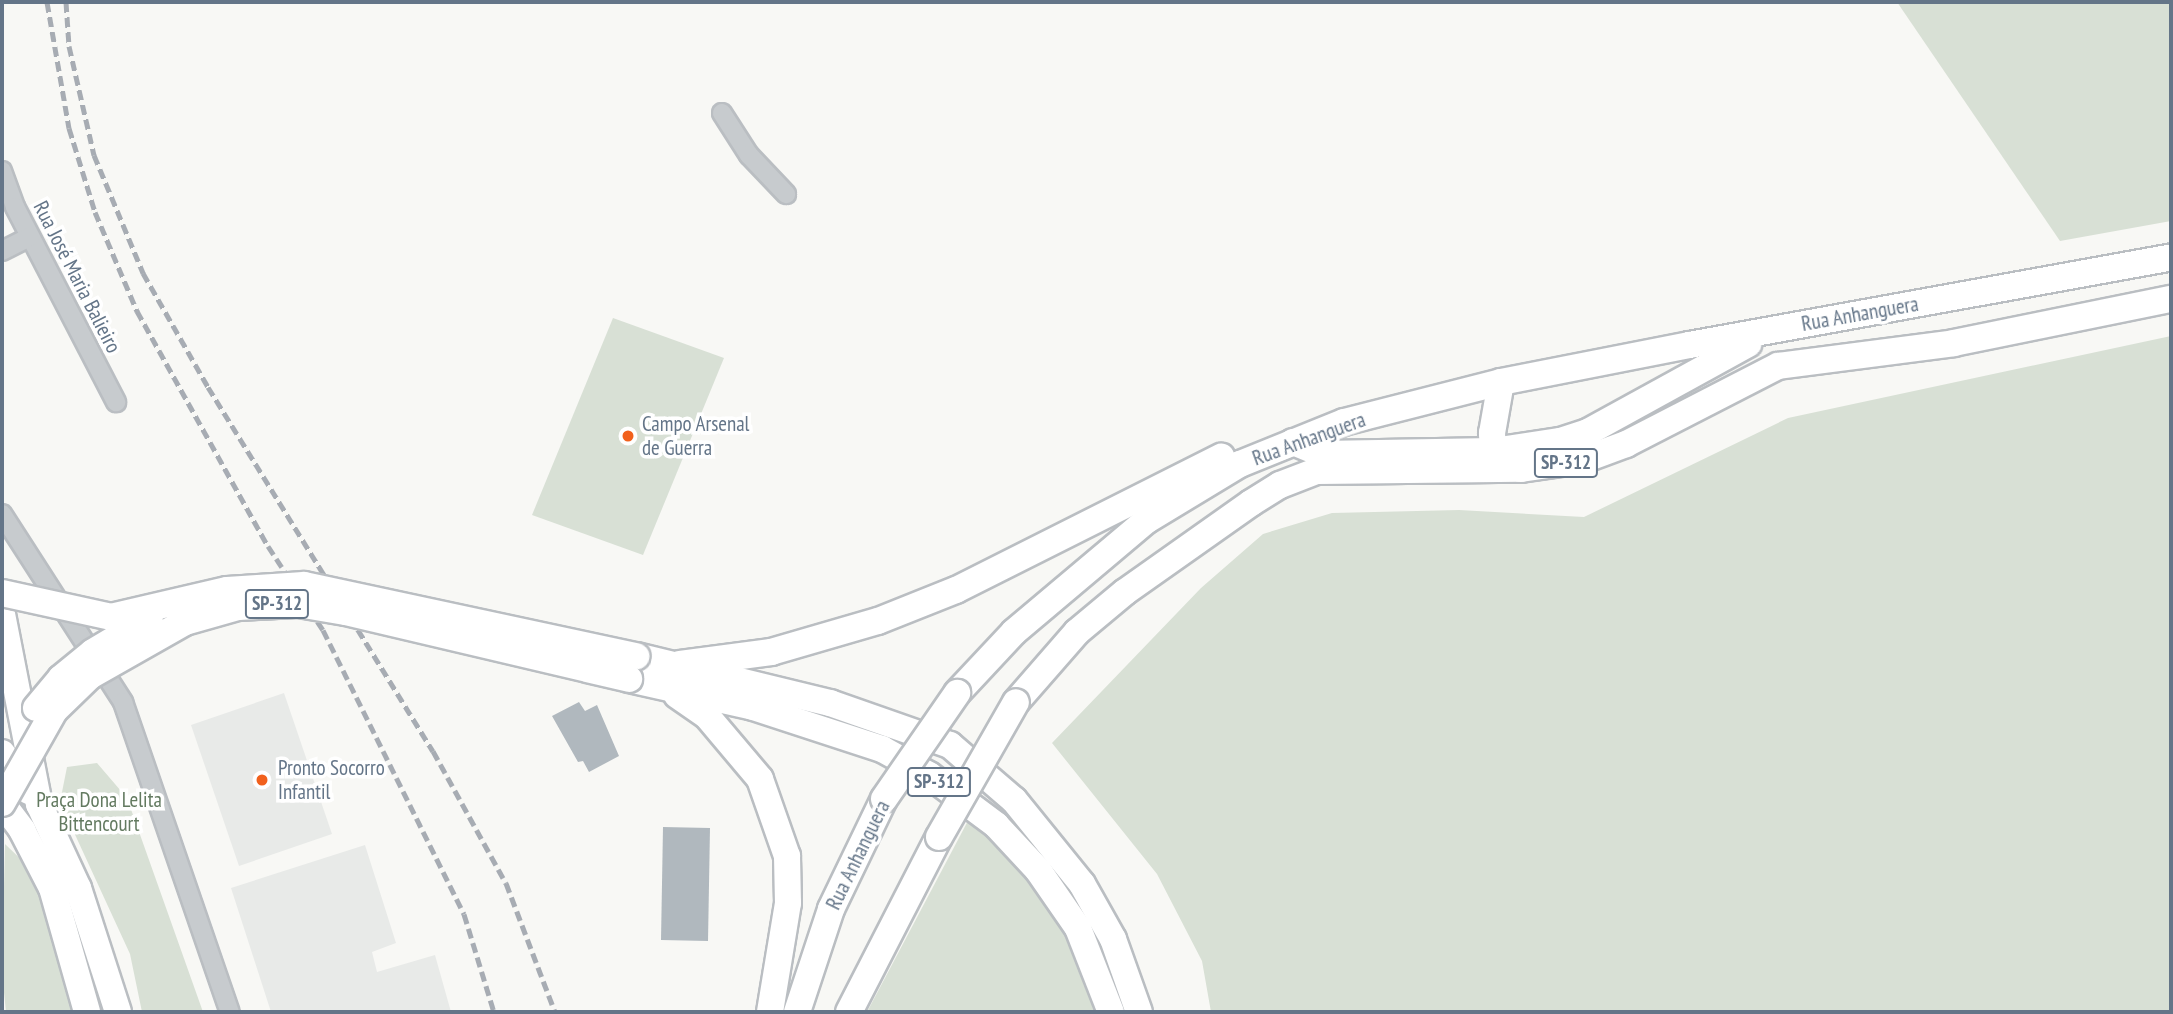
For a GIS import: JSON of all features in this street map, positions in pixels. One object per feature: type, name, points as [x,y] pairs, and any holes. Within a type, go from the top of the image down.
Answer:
[{"type":"main road","name":"Rua Anhanguera","points":[[797,1012],[831,909],[884,800],[957,693],[1014,632],[1106,550],[1187,493],[1293,442],[1344,422],[1501,382],[2171,257]]},
{"type":"main road","name":"Rua Anhanguera","points":[[849,1012],[939,837],[1016,702],[1077,632],[1116,599],[1280,485],[1317,471],[1521,469],[1604,453],[1778,366],[1954,343],[2171,299]]},
{"type":"main road","points":[[1293,442],[1321,454],[1493,452],[1536,447],[1588,432],[1730,351],[1824,321]]},
{"type":"main road","points":[[1493,452],[1494,404],[1501,382]]},
{"type":"main road","name":"SP-312","points":[[87,1012],[52,888],[22,830],[2,803],[54,711],[90,676],[185,622],[238,607],[298,604],[632,668],[771,652],[877,621],[1012,563],[1193,469],[1344,422]]},
{"type":"main road","points":[[1493,452],[1521,469]]},
{"type":"main road","name":"SP-312","points":[[2,593],[111,617],[173,605],[227,590],[304,585],[632,668],[664,686],[753,707],[882,749],[929,775],[996,825],[1038,870],[1078,928],[1111,1012]]},
{"type":"main road","points":[[2,764],[36,708],[61,678],[126,630],[173,605]]},
{"type":"main road","points":[[2,614],[39,804]]},
{"type":"main road","points":[[680,664],[830,704],[950,745],[1014,800],[1082,884],[1113,939],[1139,1012]]},
{"type":"main road","points":[[664,686],[707,716],[737,747],[760,779],[774,811],[787,856],[788,903],[770,1012]]},
{"type":"main road","points":[[2,753],[39,804],[78,888],[118,1012]]},
{"type":"street","points":[[722,113],[749,155],[786,194]]},
{"type":"street","name":"Rua José Maria Balieiro","points":[[2,171],[30,237],[116,402]]},
{"type":"street","points":[[2,251],[30,237]]},
{"type":"street","points":[[2,514],[123,702],[230,1012]]},
{"type":"shaded area","name":"Pronto Socorro Infantil","points":[[284,693],[332,834],[239,866],[191,725]]},
{"type":"shaded area","points":[[365,845],[396,943],[372,952],[377,972],[435,955],[451,1012],[271,1012],[231,888]]},
{"type":"green space","points":[[1897,2],[2171,2],[2171,221],[2060,241]]},
{"type":"green space","name":"Campo Arsenal de Guerra","points":[[613,318],[724,358],[643,555],[532,515]]},
{"type":"green space","points":[[2171,336],[2171,1012],[1211,1012],[1202,961],[1157,874],[1052,743],[1201,588],[1263,534],[1332,513],[1459,510],[1584,517],[1788,418]]},
{"type":"green space","name":"Praça Dona Lelita Bittencourt","points":[[97,763],[127,798],[203,1012],[142,1012],[130,954],[60,802],[67,767]]},
{"type":"green space","points":[[970,817],[995,833],[1061,916],[1102,1012],[867,1012]]},
{"type":"green space","points":[[5,844],[32,870],[78,1012],[6,1012],[2,973]]},
{"type":"building","points":[[579,702],[585,711],[597,705],[619,756],[589,772],[583,761],[578,762],[552,716]]},
{"type":"building","points":[[663,827],[710,828],[708,941],[661,940]]},
{"type":"railway","points":[[47,2],[69,128],[95,212],[137,311],[268,546],[323,630],[464,914],[494,1012]]},
{"type":"railway","points":[[66,2],[69,46],[94,155],[143,273],[208,387],[433,751],[506,883],[555,1012]]},
{"type":"place","name":"Campo Arsenal de Guerra","points":[[628,436]]},
{"type":"place","name":"Pronto Socorro Infantil","points":[[262,780]]}]
